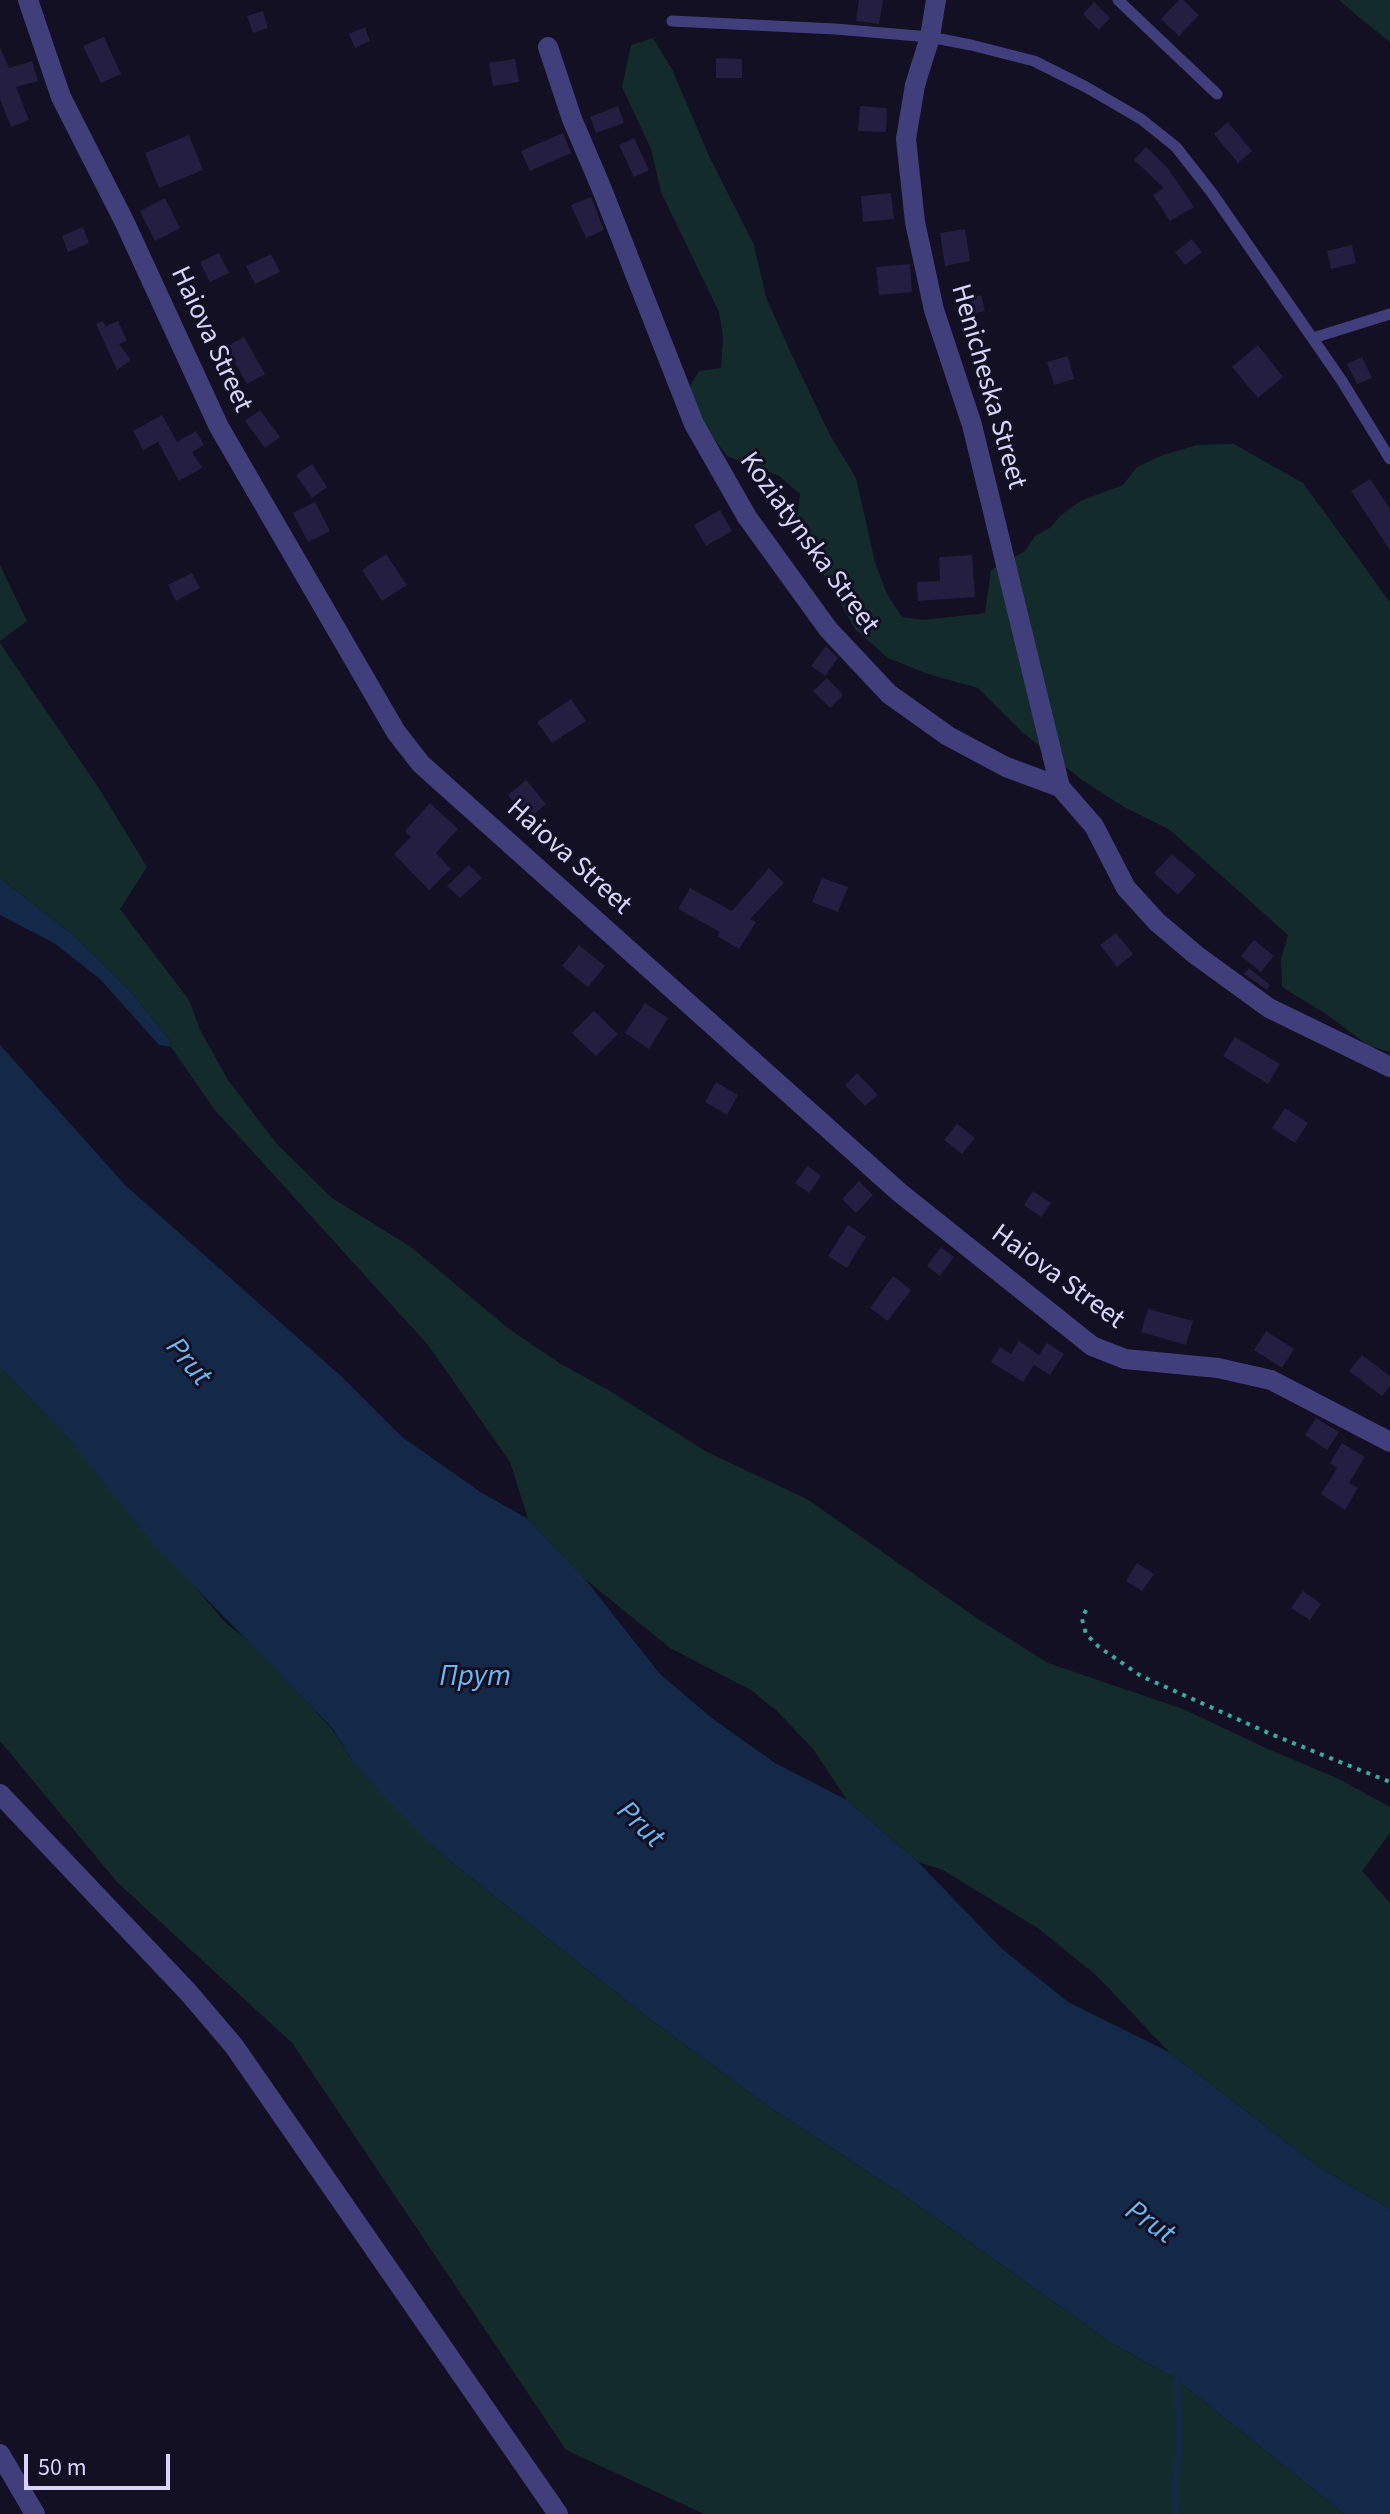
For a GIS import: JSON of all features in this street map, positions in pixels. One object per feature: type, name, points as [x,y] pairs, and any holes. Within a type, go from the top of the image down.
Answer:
[{"type":"street","name":"Haiova Street","points":[[28,0],[61,97],[125,223],[219,427],[396,732],[421,764],[899,1192],[1092,1346],[1125,1359],[1218,1368],[1271,1380],[1390,1442]]},
{"type":"street","name":"Henicheska Street","points":[[936,0],[930,37],[915,85],[906,139],[915,222],[934,310],[972,425],[1060,787]]},
{"type":"street","name":"Koziatynska Street","points":[[548,47],[572,119],[694,424],[747,517],[828,629],[889,694],[948,736],[1006,767],[1060,787],[1094,826],[1126,888],[1157,922],[1187,947],[1269,1008],[1390,1067]]},
{"type":"street","points":[[0,1794],[166,1968],[234,2046],[558,2514]]},
{"type":"street","points":[[0,2454],[35,2514]]},
{"type":"lane","points":[[1118,0],[1217,94]]},
{"type":"lane","points":[[672,21],[930,37],[1034,61],[1141,119],[1176,147],[1212,193],[1313,338],[1390,459]]},
{"type":"lane","points":[[1313,338],[1390,314]]},
{"type":"path","points":[[1086,1610],[1082,1619],[1086,1634],[1099,1647],[1141,1676],[1273,1735],[1390,1782]]},
{"type":"green space","points":[[1339,0],[1390,0],[1390,42],[1361,19]]},
{"type":"green space","points":[[653,38],[672,69],[709,156],[754,245],[766,297],[789,349],[830,435],[856,478],[875,562],[887,594],[902,617],[923,620],[985,613],[991,570],[1025,551],[1035,536],[1051,527],[1080,501],[1123,485],[1137,467],[1197,445],[1234,444],[1303,483],[1390,602],[1390,1052],[1369,1046],[1282,987],[1281,959],[1288,935],[1170,830],[1124,807],[1082,780],[1021,731],[978,688],[928,674],[888,658],[855,629],[805,542],[797,520],[800,494],[779,476],[727,456],[702,423],[687,391],[699,371],[721,368],[723,337],[719,312],[661,192],[651,149],[622,87],[631,45]]},
{"type":"green space","points":[[0,565],[27,621],[0,641]]},
{"type":"green space","points":[[0,643],[100,790],[147,867],[120,909],[189,1000],[200,1030],[228,1080],[277,1144],[332,1198],[411,1247],[509,1329],[561,1364],[707,1452],[807,1499],[978,1619],[1048,1663],[1183,1709],[1337,1778],[1390,1807],[1390,1833],[1362,1871],[1390,1903],[1390,2209],[1319,2167],[1169,2052],[1097,1976],[1039,1929],[943,1870],[918,1862],[847,1800],[813,1749],[778,1712],[751,1690],[670,1648],[585,1579],[528,1519],[510,1462],[428,1345],[214,1109],[168,1038],[131,992],[71,933],[0,878]]},
{"type":"green space","points":[[0,1367],[66,1436],[224,1621],[256,1648],[332,1729],[353,1762],[435,1849],[638,2010],[762,2102],[906,2197],[1113,2344],[1176,2379],[1344,2514],[704,2514],[566,2450],[292,2043],[117,1882],[0,1741]]},
{"type":"water","points":[[0,878],[71,933],[131,992],[168,1038],[171,1047],[159,1045],[100,979],[54,943],[0,915]]},
{"type":"water","name":"Прут","points":[[0,1045],[125,1185],[341,1376],[402,1437],[482,1493],[528,1519],[585,1579],[660,1674],[713,1719],[775,1763],[847,1800],[918,1862],[1001,1948],[1068,2002],[1169,2052],[1319,2167],[1390,2209],[1390,2514],[1344,2514],[1176,2379],[1113,2344],[906,2197],[762,2102],[638,2010],[435,1849],[380,1793],[353,1762],[332,1728],[152,1543],[66,1436],[0,1367]]},
{"type":"building","points":[[859,0],[883,0],[879,24],[856,21]]},
{"type":"building","points":[[1179,0],[1199,15],[1179,36],[1161,19]]},
{"type":"building","points":[[1094,2],[1110,18],[1099,30],[1083,14]]},
{"type":"building","points":[[263,11],[268,28],[253,33],[247,16]]},
{"type":"building","points":[[365,27],[370,41],[355,48],[349,34]]},
{"type":"building","points":[[104,37],[121,74],[101,83],[83,46]]},
{"type":"building","points":[[0,48],[9,68],[32,61],[38,81],[16,87],[29,120],[11,127],[0,99]]},
{"type":"building","points":[[716,58],[742,59],[742,78],[716,78]]},
{"type":"building","points":[[515,59],[519,82],[493,86],[489,63]]},
{"type":"building","points":[[618,106],[624,123],[596,133],[590,117]]},
{"type":"building","points":[[860,106],[887,108],[886,132],[858,131]]},
{"type":"building","points":[[1228,122],[1252,151],[1238,163],[1214,134]]},
{"type":"building","points":[[563,133],[571,153],[530,171],[521,151]]},
{"type":"building","points":[[189,135],[203,170],[159,188],[145,153]]},
{"type":"building","points":[[634,138],[649,170],[634,177],[619,145]]},
{"type":"building","points":[[1146,147],[1167,167],[1194,207],[1170,221],[1153,195],[1164,188],[1134,160]]},
{"type":"building","points":[[891,193],[894,219],[863,222],[861,196]]},
{"type":"building","points":[[591,197],[604,230],[586,238],[571,205]]},
{"type":"building","points":[[165,198],[180,228],[155,241],[140,211]]},
{"type":"building","points":[[83,227],[89,243],[68,252],[62,236]]},
{"type":"building","points":[[965,229],[970,261],[945,266],[940,233]]},
{"type":"building","points":[[1192,239],[1202,252],[1185,265],[1175,252]]},
{"type":"building","points":[[1352,245],[1356,263],[1331,269],[1327,251]]},
{"type":"building","points":[[219,253],[229,273],[210,282],[200,262]]},
{"type":"building","points":[[271,254],[280,272],[255,284],[246,266]]},
{"type":"building","points":[[910,264],[912,292],[879,295],[876,267]]},
{"type":"building","points":[[981,295],[985,311],[958,317],[954,302]]},
{"type":"building","points":[[102,321],[106,326],[118,321],[127,341],[119,344],[131,360],[117,370],[96,324]]},
{"type":"building","points":[[244,337],[265,374],[247,384],[226,347]]},
{"type":"building","points":[[1258,345],[1283,377],[1258,398],[1232,367]]},
{"type":"building","points":[[1068,356],[1074,379],[1054,385],[1047,362]]},
{"type":"building","points":[[1362,357],[1372,378],[1357,384],[1347,364]]},
{"type":"building","points":[[260,410],[280,437],[265,448],[245,421]]},
{"type":"building","points":[[162,415],[177,442],[196,431],[204,445],[192,452],[202,468],[179,481],[158,442],[143,450],[133,431]]},
{"type":"building","points":[[312,464],[327,487],[312,498],[296,475]]},
{"type":"building","points":[[1370,479],[1390,509],[1390,550],[1351,491]]},
{"type":"building","points":[[315,502],[330,531],[308,542],[293,513]]},
{"type":"building","points":[[720,510],[732,531],[706,546],[694,525]]},
{"type":"building","points":[[386,554],[407,585],[382,601],[362,570]]},
{"type":"building","points":[[972,555],[975,597],[918,601],[917,582],[940,581],[939,557]]},
{"type":"building","points":[[192,573],[200,588],[176,601],[168,585]]},
{"type":"building","points":[[826,646],[838,658],[825,676],[811,666]]},
{"type":"building","points":[[827,678],[843,695],[830,708],[813,691]]},
{"type":"building","points":[[571,699],[586,721],[552,743],[537,722]]},
{"type":"building","points":[[526,780],[546,804],[528,819],[508,795]]},
{"type":"building","points":[[430,803],[458,829],[436,853],[451,869],[429,890],[394,854],[411,837],[405,831]]},
{"type":"building","points":[[1172,854],[1196,875],[1178,895],[1154,873]]},
{"type":"building","points":[[469,865],[482,878],[460,898],[447,886]]},
{"type":"building","points":[[769,868],[784,883],[750,919],[756,922],[739,949],[717,936],[720,932],[678,909],[690,888],[732,911]]},
{"type":"building","points":[[822,878],[848,887],[838,912],[812,902]]},
{"type":"building","points":[[1116,933],[1133,954],[1117,967],[1100,945]]},
{"type":"building","points":[[1254,940],[1274,956],[1261,972],[1241,956]]},
{"type":"building","points":[[579,945],[605,966],[588,987],[562,966]]},
{"type":"building","points":[[1249,968],[1270,985],[1267,990],[1244,974]]},
{"type":"building","points":[[645,1003],[668,1018],[649,1049],[625,1033]]},
{"type":"building","points":[[594,1011],[618,1034],[596,1056],[572,1033]]},
{"type":"building","points":[[1235,1037],[1280,1064],[1268,1084],[1223,1056]]},
{"type":"building","points":[[857,1073],[878,1095],[865,1106],[845,1085]]},
{"type":"building","points":[[716,1082],[738,1095],[727,1115],[705,1102]]},
{"type":"building","points":[[1285,1108],[1308,1123],[1295,1143],[1272,1128]]},
{"type":"building","points":[[957,1124],[975,1138],[962,1154],[944,1140]]},
{"type":"building","points":[[808,1166],[821,1176],[809,1193],[795,1183]]},
{"type":"building","points":[[859,1181],[873,1195],[856,1213],[842,1199]]},
{"type":"building","points":[[1033,1191],[1051,1203],[1041,1217],[1024,1205]]},
{"type":"building","points":[[848,1225],[866,1237],[847,1268],[828,1256]]},
{"type":"building","points":[[941,1247],[954,1257],[940,1276],[927,1266]]},
{"type":"building","points":[[893,1276],[911,1290],[888,1321],[870,1308]]},
{"type":"building","points":[[1148,1309],[1193,1321],[1186,1345],[1141,1332]]},
{"type":"building","points":[[1266,1331],[1294,1349],[1282,1368],[1254,1350]]},
{"type":"building","points":[[1019,1341],[1039,1355],[1047,1343],[1064,1354],[1050,1375],[1034,1365],[1023,1382],[991,1362],[1000,1347],[1011,1354]]},
{"type":"building","points":[[1362,1355],[1390,1376],[1390,1386],[1382,1396],[1349,1371]]},
{"type":"building","points":[[1316,1418],[1339,1432],[1327,1450],[1305,1435]]},
{"type":"building","points":[[1342,1443],[1365,1457],[1349,1483],[1358,1488],[1345,1510],[1321,1494],[1337,1468],[1330,1463]]},
{"type":"building","points":[[1137,1563],[1154,1574],[1142,1591],[1126,1581]]},
{"type":"building","points":[[1303,1591],[1321,1604],[1310,1620],[1291,1608]]},
{"type":"waterway","points":[[1177,2374],[1179,2450],[1174,2488],[1177,2514]]},
{"type":"water label","name":"Prut","points":[[187,1363]]},
{"type":"water label","name":"Prut","points":[[639,1826]]},
{"type":"water label","name":"Prut","points":[[1149,2224]]}]
